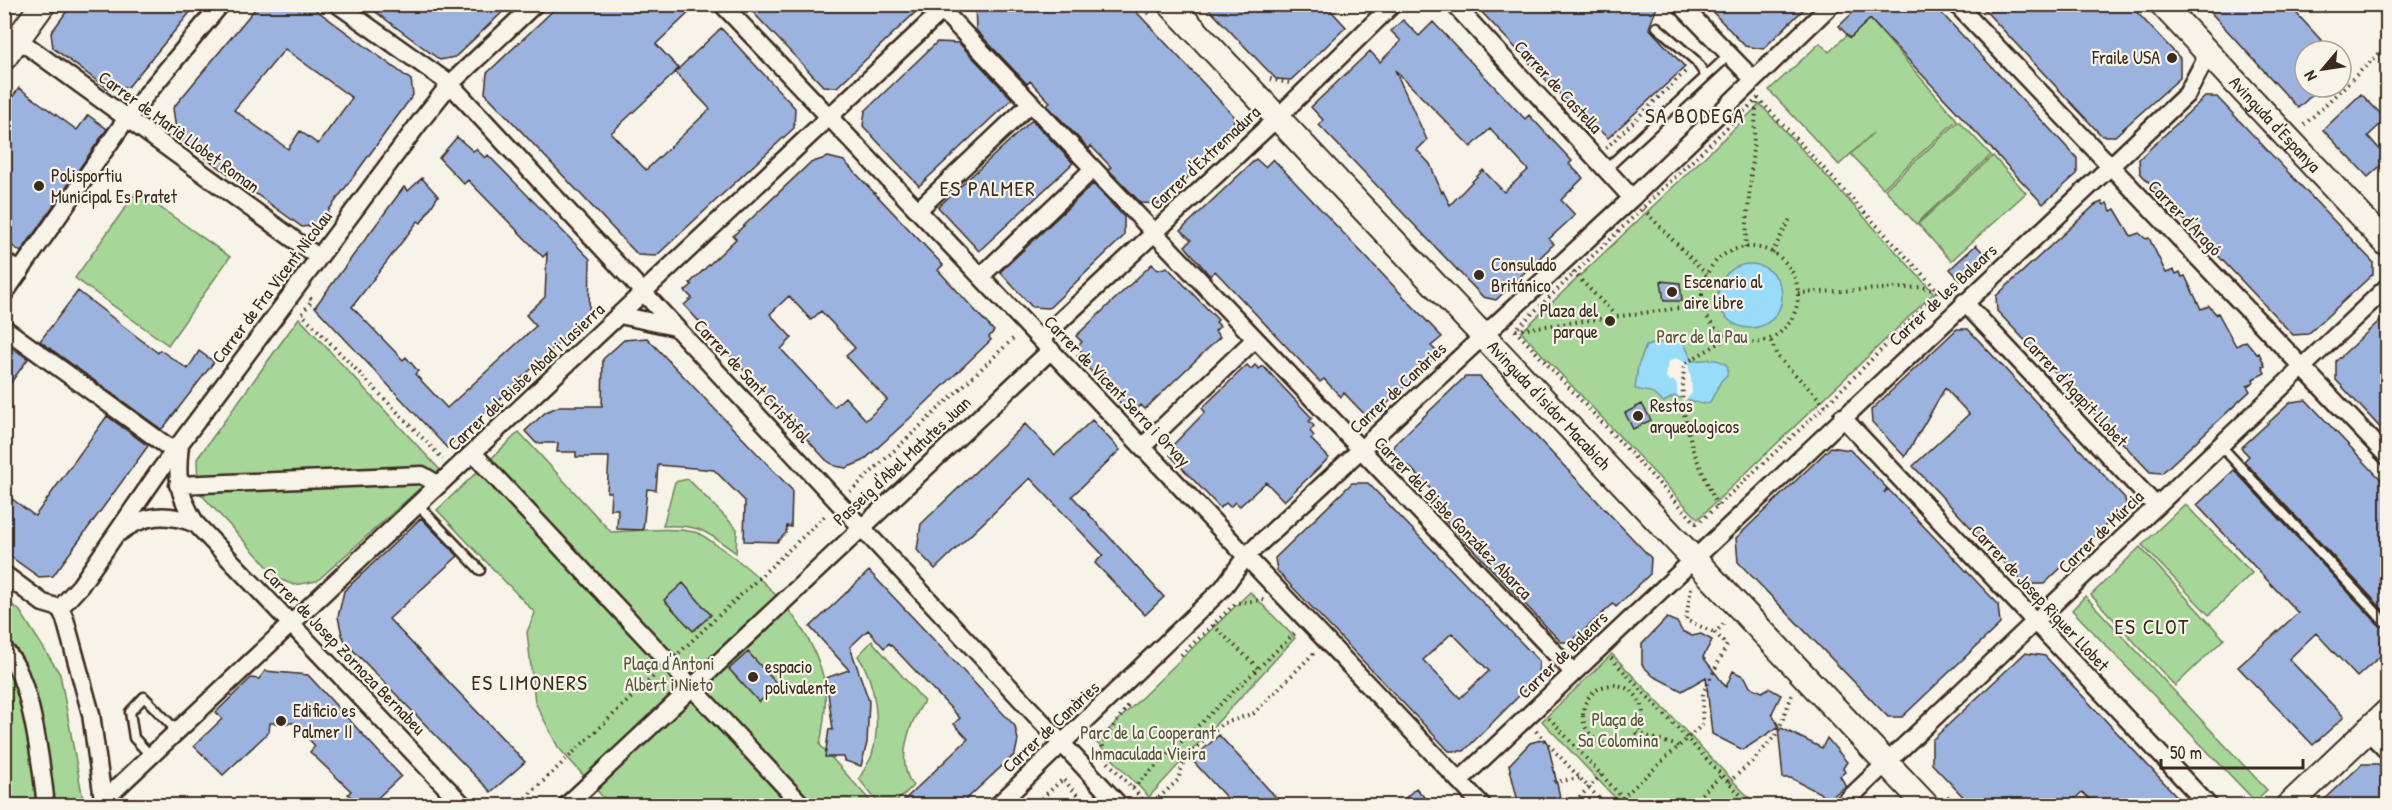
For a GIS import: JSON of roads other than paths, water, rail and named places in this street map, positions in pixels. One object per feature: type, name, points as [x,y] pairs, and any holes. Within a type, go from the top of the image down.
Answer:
[{"type":"street","points":[[4,58],[11,34],[43,4]]},
{"type":"street","points":[[4,294],[127,118],[221,4]]},
{"type":"street","name":"Carrer de Fra Vicent Nicolau","points":[[60,608],[296,286],[450,84],[535,4]]},
{"type":"street","name":"Carrer de Vicent Serra i Orvay","points":[[722,4],[1247,555],[1320,646],[1483,806]]},
{"type":"street","name":"Avinguda d'Isidor Macabich","points":[[1170,4],[1927,806]]},
{"type":"street","name":"Carrer d'Extremadura","points":[[1046,344],[1154,232],[1277,118],[1393,4]]},
{"type":"street","name":"Carrer de Castella","points":[[1454,4],[1637,203]]},
{"type":"street","points":[[1680,4],[1728,56],[1753,79]]},
{"type":"street","name":"Carrer de Canàries","points":[[997,806],[1223,588],[1247,555],[1484,335],[1569,268],[1637,203],[1753,79],[1832,4]]},
{"type":"street","name":"Carrer d'Aragó","points":[[1956,4],[2108,166],[2388,457]]},
{"type":"street","name":"Avinguda d'Espanya","points":[[2163,4],[2388,245]]},
{"type":"street","name":"Carrer de Sant Cristòfol","points":[[339,5],[428,71],[450,84],[1120,806]]},
{"type":"street","name":"Carrer del Bisbe Abad i Lasierra","points":[[104,803],[128,777],[946,8]]},
{"type":"street","name":"Carrer del Bisbe González Abarca","points":[[946,8],[1093,169],[1573,672]]},
{"type":"street","name":"Carrer de Marià Llobet Roman","points":[[11,34],[318,257]]},
{"type":"street","name":"Carrer de les Balears","points":[[1694,557],[1842,417],[1962,294],[2187,94],[2208,54]]},
{"type":"street","points":[[427,114],[428,71]]},
{"type":"street","points":[[918,210],[1031,103]]},
{"type":"street","points":[[981,276],[1093,169]]},
{"type":"street","points":[[4,261],[20,272]]},
{"type":"street","name":"Carrer de Múrcia","points":[[1841,806],[2388,286]]},
{"type":"street","name":"Carrer d'Agapit Llobet","points":[[1962,294],[2156,506]]},
{"type":"street","points":[[620,315],[676,328]]},
{"type":"street","points":[[4,328],[178,450]]},
{"type":"street","points":[[1143,446],[1255,339]]},
{"type":"street","name":"Passeig d'Abel Matutes Juan","points":[[566,806],[860,526],[1046,344]]},
{"type":"street","name":"Carrer de Josep Riquer Llobet","points":[[1842,417],[2209,806]]},
{"type":"street","name":"Carrer de Josep Zornoza Bernabeu","points":[[178,450],[180,496],[196,524],[464,806]]},
{"type":"street","points":[[473,453],[803,806]]},
{"type":"street","points":[[178,485],[422,475],[440,485]]},
{"type":"street","points":[[113,538],[132,523],[154,516],[177,516],[196,524]]},
{"type":"street","name":"Carrer de Balears","points":[[1460,781],[1544,712],[1573,672],[1694,557]]},
{"type":"street","points":[[4,574],[43,603],[60,608],[91,714],[104,803]]},
{"type":"street","points":[[4,650],[11,656],[28,699],[39,749],[46,806]]},
{"type":"street","points":[[2288,806],[2388,711]]},
{"type":"street","points":[[2367,730],[2388,752]]},
{"type":"street","points":[[98,764],[109,774],[128,777]]},
{"type":"lane","points":[[1657,27],[1696,61],[1706,76]]},
{"type":"lane","points":[[1606,169],[1728,56]]},
{"type":"lane","points":[[2220,446],[2384,621]]},
{"type":"lane","points":[[418,505],[480,570]]},
{"type":"lane","points":[[151,756],[134,738],[130,712],[144,697],[177,732]]},
{"type":"water","points":[[1750,264],[1768,270],[1776,278],[1782,296],[1776,314],[1768,322],[1750,328],[1732,322],[1724,314],[1718,296],[1724,278],[1732,270]]},
{"type":"water","points":[[1676,339],[1684,343],[1692,361],[1716,360],[1728,367],[1727,375],[1721,381],[1710,402],[1702,404],[1674,396],[1664,402],[1650,392],[1635,389],[1638,366],[1646,346]]},
{"type":"place","name":"Fraile USA","points":[[2172,58]]},
{"type":"place","name":"Polisportiu Municipal Es Pratet","points":[[39,186]]},
{"type":"place","name":"Consulado Británico","points":[[1479,275]]},
{"type":"place","name":"Escenario al aire libre","points":[[1672,292]]},
{"type":"place","name":"Plaza del parque","points":[[1610,321]]},
{"type":"place","name":"Restos arqueologicos","points":[[1638,416]]},
{"type":"place","name":"espacio polivalente","points":[[753,677]]},
{"type":"place","name":"Edificio es Palmer II","points":[[281,721]]},
{"type":"district","name":"SA BODEGA","points":[[1695,116]]},
{"type":"district","name":"ES PALMER","points":[[988,189]]},
{"type":"district","name":"ES CLOT","points":[[2152,627]]},
{"type":"district","name":"ES LIMONERS","points":[[530,683]]},
{"type":"park label","name":"Parc de la Pau","points":[[1702,337]]},
{"type":"park label","name":"Plaça d'Antoni Albert i Nieto","points":[[669,674]]},
{"type":"park label","name":"Plaça de Sa Colomina","points":[[1618,730]]},
{"type":"park label","name":"Parc de la Cooperant Inmaculada Vieira","points":[[1148,743]]}]
